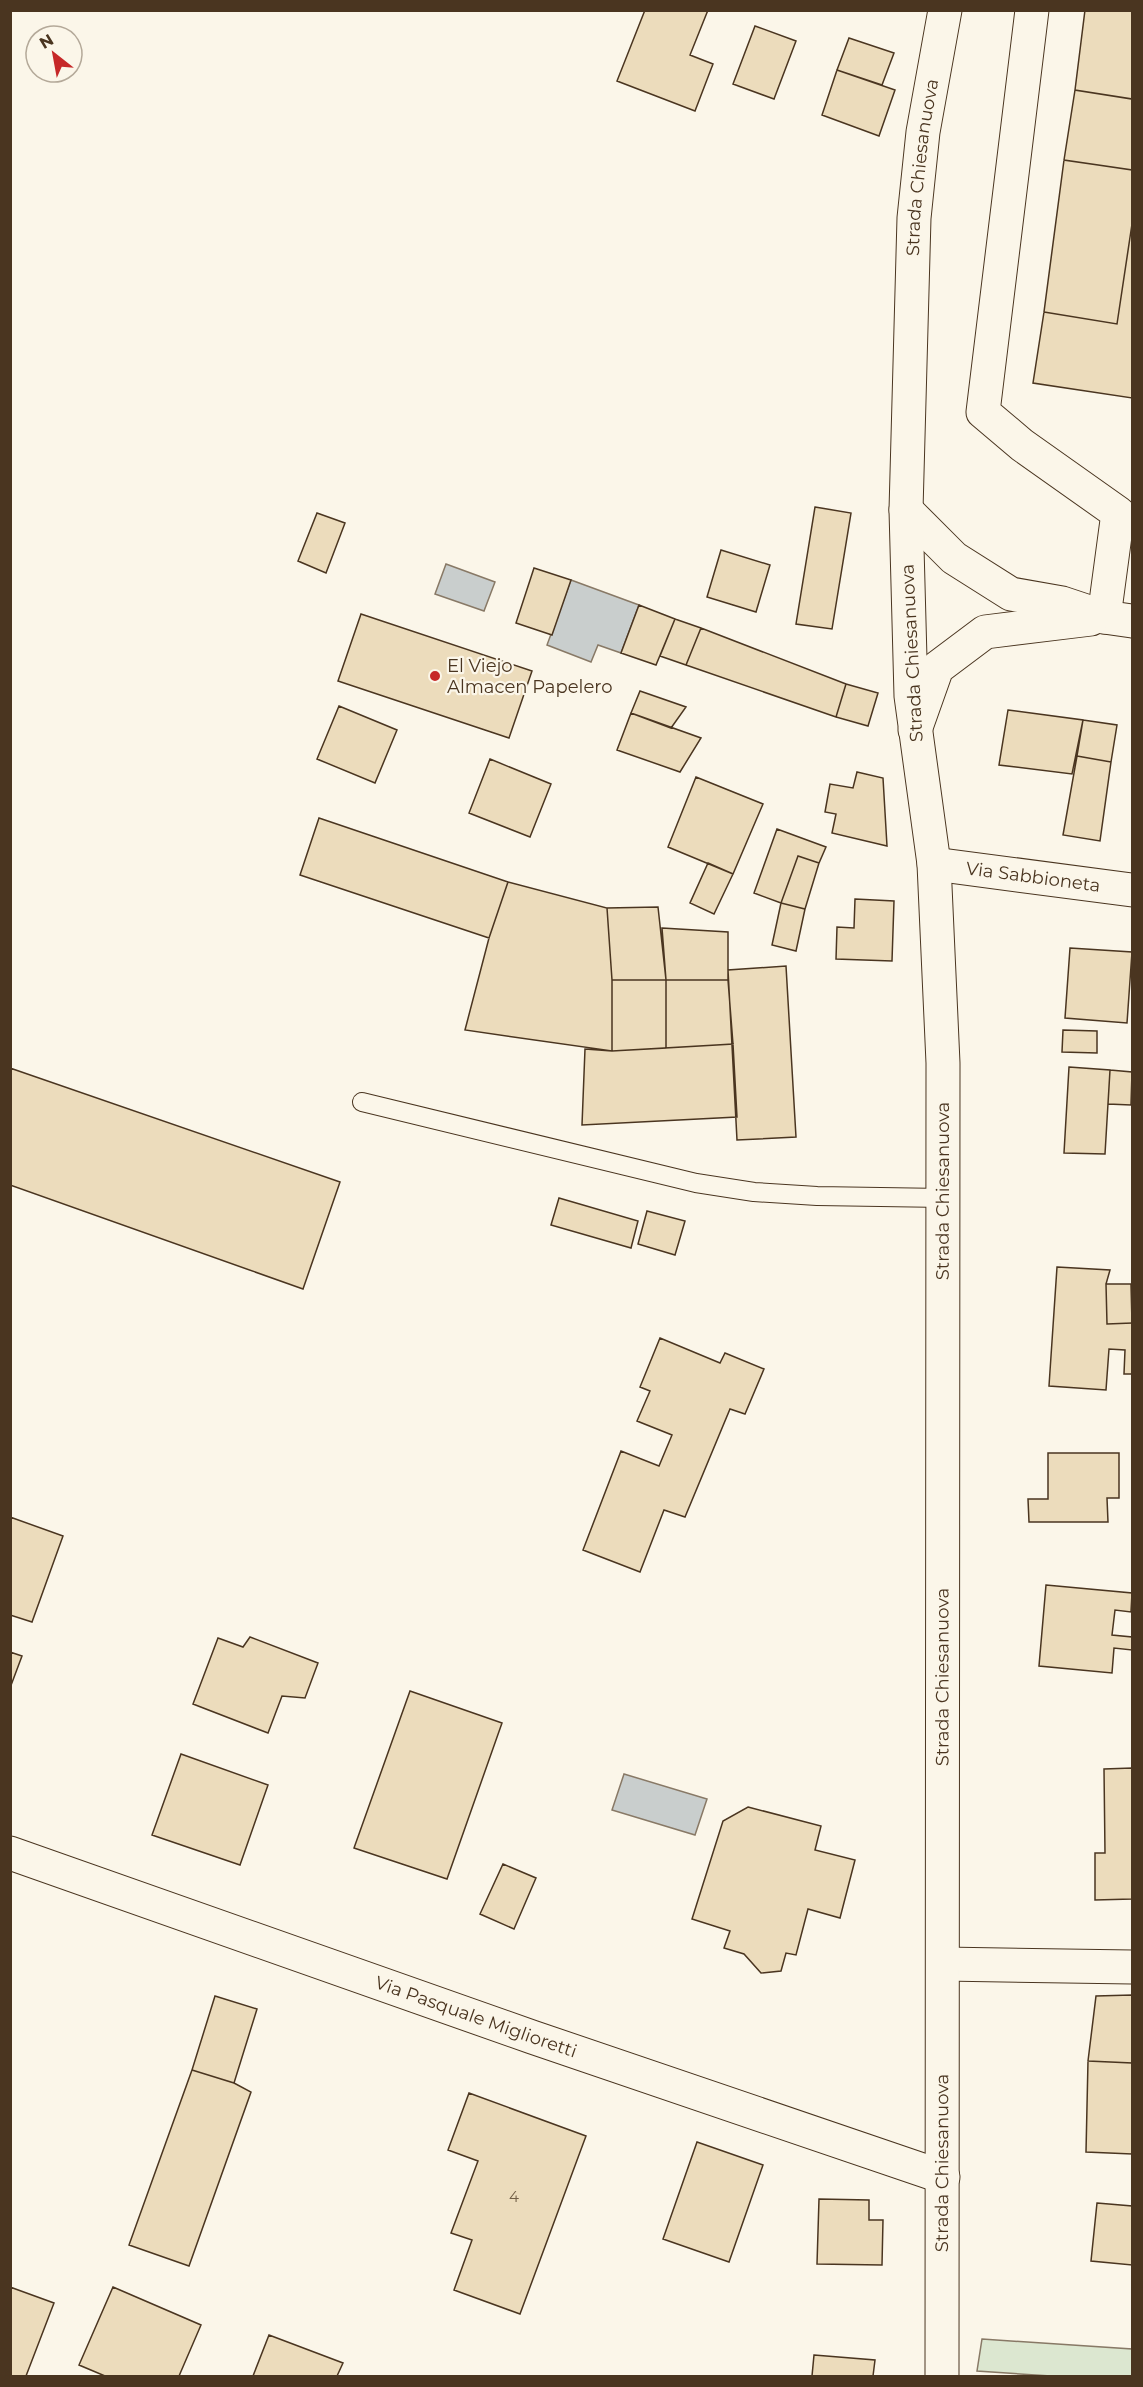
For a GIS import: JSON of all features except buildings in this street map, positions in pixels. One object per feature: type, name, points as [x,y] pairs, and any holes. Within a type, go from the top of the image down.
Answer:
[{"type":"street","name":"Strada Chiesanuova","points":[[942,2376],[945,1198],[943,1063],[934,864],[911,696],[906,510],[914,218],[922,132],[945,10]]},
{"type":"street","points":[[1032,10],[983,412],[1022,445],[1118,513],[1118,619]]},
{"type":"street","points":[[906,510],[954,558],[1011,594],[1062,603],[1118,619]]},
{"type":"street","points":[[915,730],[937,668],[985,632],[1118,619]]},
{"type":"street","name":"Via Sabbioneta","points":[[934,864],[1132,890]]},
{"type":"street","name":"Via Pasquale Miglioretti","points":[[10,1853],[532,2037],[943,2177]]},
{"type":"street","points":[[943,1964],[1132,1967]]},
{"type":"lane","points":[[362,1102],[696,1183],[754,1192],[945,1198]]},
{"type":"green space","points":[[982,2339],[1132,2349],[1132,2376],[1051,2376],[977,2371]]},
{"type":"shaded area","points":[[446,564],[495,582],[484,611],[435,594]]},
{"type":"shaded area","points":[[571,580],[639,605],[621,653],[598,645],[591,662],[547,645]]},
{"type":"shaded area","points":[[624,1774],[707,1799],[695,1835],[612,1810]]},
{"type":"place","name":"El Viejo Almacen Papelero","points":[[435,676]]}]
